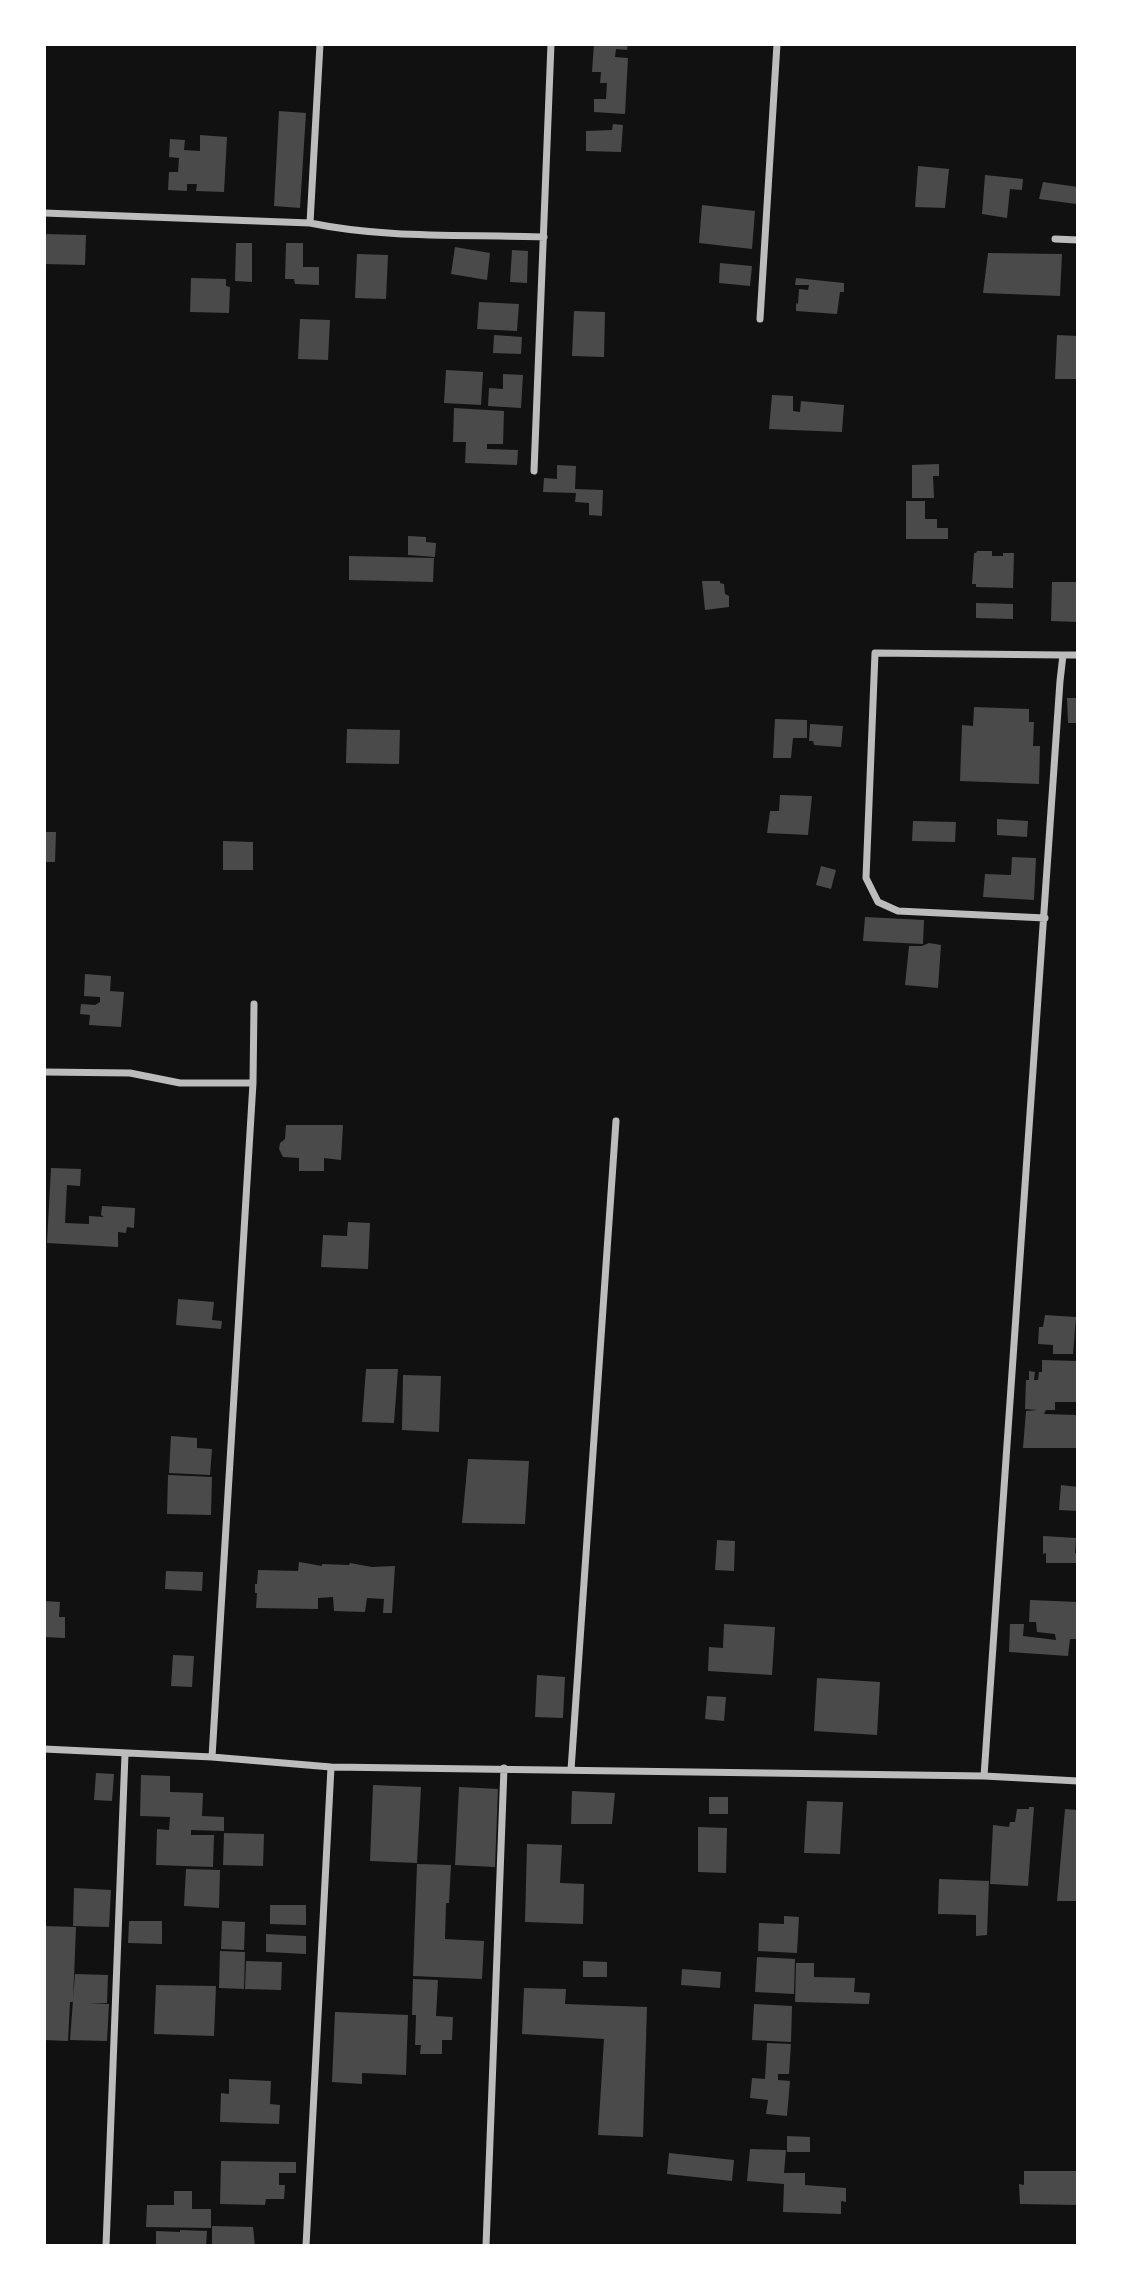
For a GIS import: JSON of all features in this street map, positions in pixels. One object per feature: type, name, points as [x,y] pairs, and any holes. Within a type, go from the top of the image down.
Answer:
[{"type":"street","points":[[310,223],[320,44]]},
{"type":"street","points":[[534,471],[551,44]]},
{"type":"street","points":[[760,320],[777,44]]},
{"type":"street","points":[[44,213],[310,223],[378,233],[544,237]]},
{"type":"street","points":[[1055,239],[1078,240]]},
{"type":"street","points":[[1045,918],[898,911],[878,902],[866,878],[875,653],[1078,655]]},
{"type":"street","points":[[984,1776],[1063,655]]},
{"type":"street","points":[[212,1758],[253,1083],[254,1004]]},
{"type":"street","points":[[44,1072],[130,1073],[180,1083],[253,1083]]},
{"type":"street","points":[[571,1770],[616,1121]]},
{"type":"street","points":[[44,1749],[331,1767],[984,1776],[1078,1781]]},
{"type":"street","points":[[106,2246],[125,1754]]},
{"type":"street","points":[[306,2246],[331,1767]]},
{"type":"street","points":[[486,2246],[504,1768]]},
{"type":"building","points":[[594,44],[628,44],[627,50],[616,49],[615,57],[628,58],[625,114],[594,112],[594,99],[606,99],[607,83],[600,83],[601,72],[592,72]]},
{"type":"building","points":[[279,111],[306,113],[300,208],[274,206]]},
{"type":"building","points":[[613,124],[623,125],[621,152],[586,151],[586,131],[612,130]]},
{"type":"building","points":[[200,135],[227,137],[224,192],[196,191],[197,184],[187,184],[187,191],[168,190],[169,172],[178,172],[179,158],[169,157],[170,139],[185,140],[184,150],[200,151]]},
{"type":"building","points":[[918,166],[949,169],[945,208],[915,207]]},
{"type":"building","points":[[985,175],[1023,179],[1022,190],[1010,189],[1007,218],[982,214]]},
{"type":"building","points":[[1043,182],[1078,187],[1076,204],[1039,199]]},
{"type":"building","points":[[702,205],[755,211],[752,249],[699,243]]},
{"type":"building","points":[[44,234],[86,235],[85,265],[44,264]]},
{"type":"building","points":[[236,243],[252,243],[252,282],[235,281]]},
{"type":"building","points":[[286,243],[303,243],[303,267],[319,267],[319,285],[295,284],[294,279],[285,279]]},
{"type":"building","points":[[455,247],[490,253],[487,280],[451,274]]},
{"type":"building","points":[[512,250],[528,251],[527,283],[510,282]]},
{"type":"building","points":[[988,253],[1062,254],[1060,296],[983,293]]},
{"type":"building","points":[[357,254],[388,255],[386,299],[355,298]]},
{"type":"building","points":[[720,263],[752,266],[750,286],[719,283]]},
{"type":"building","points":[[191,278],[226,279],[226,286],[230,287],[229,313],[190,312]]},
{"type":"building","points":[[796,278],[844,283],[837,314],[796,311],[799,289],[808,290],[809,285],[795,285]]},
{"type":"building","points":[[479,302],[519,304],[517,331],[477,329]]},
{"type":"building","points":[[574,311],[605,312],[604,357],[572,356]]},
{"type":"building","points":[[300,319],[330,320],[328,360],[298,359]]},
{"type":"building","points":[[494,335],[522,337],[521,354],[493,353]]},
{"type":"building","points":[[1057,335],[1078,336],[1078,379],[1055,379]]},
{"type":"building","points":[[446,370],[483,372],[481,405],[444,403]]},
{"type":"building","points":[[503,374],[523,375],[521,408],[488,406],[489,388],[503,389]]},
{"type":"building","points":[[772,395],[793,396],[793,411],[800,412],[801,401],[844,405],[842,432],[769,429]]},
{"type":"building","points":[[454,408],[504,411],[503,444],[487,444],[487,449],[518,450],[517,465],[465,463],[466,442],[453,442]]},
{"type":"building","points":[[939,464],[939,476],[933,476],[934,498],[912,498],[912,465]]},
{"type":"building","points":[[557,465],[576,466],[575,489],[603,490],[602,516],[589,515],[589,503],[575,502],[576,493],[543,492],[544,478],[557,479]]},
{"type":"building","points":[[906,501],[925,501],[925,519],[937,519],[937,528],[948,528],[948,539],[906,539]]},
{"type":"building","points":[[408,536],[426,537],[426,542],[436,543],[435,557],[408,555]]},
{"type":"building","points":[[992,551],[992,556],[1014,553],[1013,588],[976,587],[976,584],[972,584],[974,553]]},
{"type":"building","points":[[349,556],[434,558],[433,582],[349,580]]},
{"type":"building","points":[[702,581],[720,581],[724,584],[725,594],[729,596],[729,607],[705,610]]},
{"type":"building","points":[[1052,582],[1078,582],[1078,622],[1051,621]]},
{"type":"building","points":[[976,603],[1013,604],[1013,619],[976,618]]},
{"type":"building","points":[[1067,698],[1078,698],[1078,723],[1068,723]]},
{"type":"building","points":[[974,707],[1029,709],[1029,722],[1034,722],[1033,746],[1040,746],[1039,784],[960,781],[962,725],[973,726]]},
{"type":"building","points":[[775,719],[807,720],[807,738],[793,738],[791,758],[773,758]]},
{"type":"building","points":[[810,724],[843,726],[841,747],[814,745],[813,741],[809,741]]},
{"type":"building","points":[[347,729],[400,730],[399,764],[346,763]]},
{"type":"building","points":[[780,795],[812,796],[808,835],[767,833],[770,811],[779,811]]},
{"type":"building","points":[[997,819],[1028,821],[1027,837],[997,835]]},
{"type":"building","points":[[913,821],[956,822],[955,842],[912,841]]},
{"type":"building","points":[[44,832],[56,832],[55,862],[44,862]]},
{"type":"building","points":[[223,841],[253,842],[253,870],[223,870]]},
{"type":"building","points":[[1012,857],[1036,858],[1034,900],[983,897],[985,874],[1011,875]]},
{"type":"building","points":[[821,866],[836,870],[831,889],[816,885]]},
{"type":"building","points":[[865,917],[924,920],[923,944],[863,941]]},
{"type":"building","points":[[929,943],[941,945],[938,988],[905,985],[909,946]]},
{"type":"building","points":[[85,974],[111,976],[110,991],[124,992],[121,1027],[89,1025],[90,1015],[80,1014],[81,1004],[95,1005],[100,1002],[100,997],[84,996]]},
{"type":"building","points":[[286,1125],[343,1125],[341,1160],[324,1158],[324,1171],[299,1171],[299,1158],[283,1157],[279,1149],[280,1143],[285,1139]]},
{"type":"building","points":[[51,1168],[81,1169],[80,1186],[67,1185],[65,1223],[89,1224],[89,1216],[104,1217],[101,1215],[102,1206],[135,1208],[134,1228],[127,1227],[126,1233],[118,1232],[118,1247],[47,1243]]},
{"type":"building","points":[[348,1222],[370,1223],[368,1269],[321,1267],[323,1235],[347,1236]]},
{"type":"building","points":[[178,1299],[214,1302],[212,1320],[222,1321],[221,1329],[176,1325]]},
{"type":"building","points":[[1045,1315],[1076,1317],[1073,1354],[1053,1354],[1053,1345],[1038,1344],[1039,1327],[1043,1327]]},
{"type":"building","points":[[1042,1360],[1078,1361],[1078,1402],[1055,1402],[1055,1410],[1046,1410],[1044,1414],[1078,1415],[1078,1448],[1023,1448],[1026,1411],[1037,1410],[1025,1409],[1026,1380],[1029,1380],[1029,1371],[1035,1372],[1034,1380],[1038,1380],[1039,1372],[1042,1372]]},
{"type":"building","points":[[366,1369],[398,1369],[394,1423],[362,1422]]},
{"type":"building","points":[[403,1375],[441,1376],[439,1432],[402,1430]]},
{"type":"building","points":[[171,1436],[197,1438],[197,1448],[212,1449],[210,1475],[169,1473]]},
{"type":"building","points":[[468,1459],[529,1461],[525,1524],[462,1523]]},
{"type":"building","points":[[168,1475],[212,1477],[211,1515],[167,1514]]},
{"type":"building","points":[[1061,1485],[1078,1487],[1078,1511],[1059,1510]]},
{"type":"building","points":[[1043,1536],[1076,1538],[1075,1553],[1078,1553],[1078,1563],[1046,1563]]},
{"type":"building","points":[[717,1540],[735,1541],[734,1571],[715,1570]]},
{"type":"building","points":[[299,1562],[322,1566],[350,1563],[372,1567],[395,1566],[392,1613],[383,1613],[384,1599],[367,1598],[365,1612],[334,1611],[333,1597],[318,1598],[318,1609],[256,1608],[255,1584],[258,1570],[298,1571]]},
{"type":"building","points":[[166,1571],[203,1572],[202,1591],[165,1589]]},
{"type":"building","points":[[1030,1600],[1078,1602],[1078,1639],[1070,1639],[1068,1656],[1009,1652],[1010,1624],[1024,1624],[1023,1636],[1056,1640],[1055,1634],[1037,1632],[1036,1622],[1029,1622]]},
{"type":"building","points":[[44,1601],[60,1602],[59,1617],[65,1617],[65,1638],[44,1637]]},
{"type":"building","points":[[724,1624],[775,1627],[772,1675],[708,1671],[709,1647],[723,1648]]},
{"type":"building","points":[[173,1655],[194,1656],[192,1687],[171,1686]]},
{"type":"building","points":[[537,1675],[565,1677],[563,1718],[535,1717]]},
{"type":"building","points":[[817,1678],[880,1682],[877,1735],[814,1731]]},
{"type":"building","points":[[707,1696],[726,1697],[724,1721],[705,1719]]},
{"type":"building","points":[[96,1773],[114,1774],[112,1801],[94,1800]]},
{"type":"building","points":[[141,1775],[170,1776],[170,1792],[203,1793],[202,1816],[224,1817],[224,1831],[191,1830],[191,1835],[214,1835],[213,1867],[156,1865],[157,1829],[169,1830],[170,1817],[140,1816]]},
{"type":"building","points":[[373,1785],[421,1787],[417,1863],[370,1861]]},
{"type":"building","points":[[459,1787],[498,1789],[495,1867],[455,1865]]},
{"type":"building","points":[[572,1791],[615,1793],[612,1824],[571,1824]]},
{"type":"building","points":[[709,1797],[728,1797],[728,1814],[709,1814]]},
{"type":"building","points":[[807,1801],[843,1802],[840,1854],[804,1853]]},
{"type":"building","points":[[1034,1807],[1028,1886],[990,1884],[993,1825],[1009,1827],[1010,1822],[1015,1822],[1017,1809]]},
{"type":"building","points":[[1065,1809],[1078,1810],[1078,1901],[1057,1901]]},
{"type":"building","points":[[698,1827],[727,1828],[726,1873],[698,1872]]},
{"type":"building","points":[[224,1833],[264,1834],[263,1866],[223,1865]]},
{"type":"building","points":[[527,1844],[562,1845],[560,1883],[584,1884],[583,1924],[525,1922]]},
{"type":"building","points":[[417,1864],[451,1865],[445,1939],[484,1941],[482,1979],[413,1976]]},
{"type":"building","points":[[186,1869],[220,1870],[219,1908],[184,1906]]},
{"type":"building","points":[[939,1879],[989,1881],[987,1935],[976,1936],[976,1915],[938,1914]]},
{"type":"building","points":[[74,1888],[111,1890],[109,1927],[73,1926]]},
{"type":"building","points":[[270,1905],[306,1905],[306,1925],[270,1924]]},
{"type":"building","points":[[784,1916],[799,1917],[797,1953],[758,1951],[759,1923],[784,1924]]},
{"type":"building","points":[[129,1921],[162,1921],[162,1944],[128,1943]]},
{"type":"building","points":[[222,1921],[245,1922],[244,1950],[221,1949]]},
{"type":"building","points":[[44,1926],[76,1927],[73,2002],[70,2002],[68,2041],[44,2040]]},
{"type":"building","points":[[266,1934],[306,1936],[306,1954],[266,1952]]},
{"type":"building","points":[[220,1951],[245,1952],[244,1989],[219,1988]]},
{"type":"building","points":[[757,1957],[795,1959],[794,1994],[755,1992]]},
{"type":"building","points":[[246,1961],[282,1962],[281,1990],[245,1989]]},
{"type":"building","points":[[583,1961],[607,1962],[607,1977],[583,1977]]},
{"type":"building","points":[[796,1963],[814,1963],[814,1977],[855,1978],[854,1992],[870,1993],[869,2004],[795,2002]]},
{"type":"building","points":[[682,1969],[721,1972],[720,1988],[681,1985]]},
{"type":"building","points":[[75,1974],[108,1975],[107,2003],[88,2003],[109,2004],[107,2041],[70,2040]]},
{"type":"building","points":[[413,1979],[438,1980],[436,2016],[453,2017],[452,2040],[442,2040],[442,2054],[420,2054],[421,2045],[415,2045]]},
{"type":"building","points":[[156,1985],[216,1986],[214,2036],[154,2034]]},
{"type":"building","points":[[524,1988],[566,1989],[565,2004],[647,2007],[643,2137],[598,2135],[604,2039],[522,2034]]},
{"type":"building","points":[[754,2004],[792,2006],[791,2042],[752,2040]]},
{"type":"building","points":[[335,2012],[408,2015],[406,2075],[362,2073],[362,2084],[332,2082]]},
{"type":"building","points":[[767,2043],[791,2044],[789,2074],[778,2074],[778,2080],[790,2081],[787,2116],[766,2114],[768,2100],[750,2098],[752,2078],[765,2079]]},
{"type":"building","points":[[229,2079],[271,2081],[270,2104],[280,2105],[279,2124],[220,2122],[221,2093],[229,2094]]},
{"type":"building","points":[[787,2136],[810,2137],[810,2152],[787,2152]]},
{"type":"building","points":[[750,2149],[786,2150],[784,2173],[805,2173],[805,2185],[846,2188],[846,2202],[841,2201],[841,2214],[783,2212],[784,2184],[747,2181]]},
{"type":"building","points":[[669,2153],[734,2160],[732,2181],[667,2174]]},
{"type":"building","points":[[221,2161],[296,2162],[296,2173],[279,2173],[279,2185],[285,2185],[284,2199],[266,2199],[265,2205],[220,2204]]},
{"type":"building","points":[[1024,2171],[1078,2171],[1078,2205],[1020,2204],[1019,2184],[1024,2185]]},
{"type":"building","points":[[174,2191],[192,2191],[192,2209],[211,2209],[211,2228],[146,2227],[147,2205],[174,2205]]},
{"type":"building","points":[[212,2226],[253,2227],[255,2246],[212,2246]]},
{"type":"building","points":[[156,2231],[207,2231],[206,2246],[156,2246]]}]
